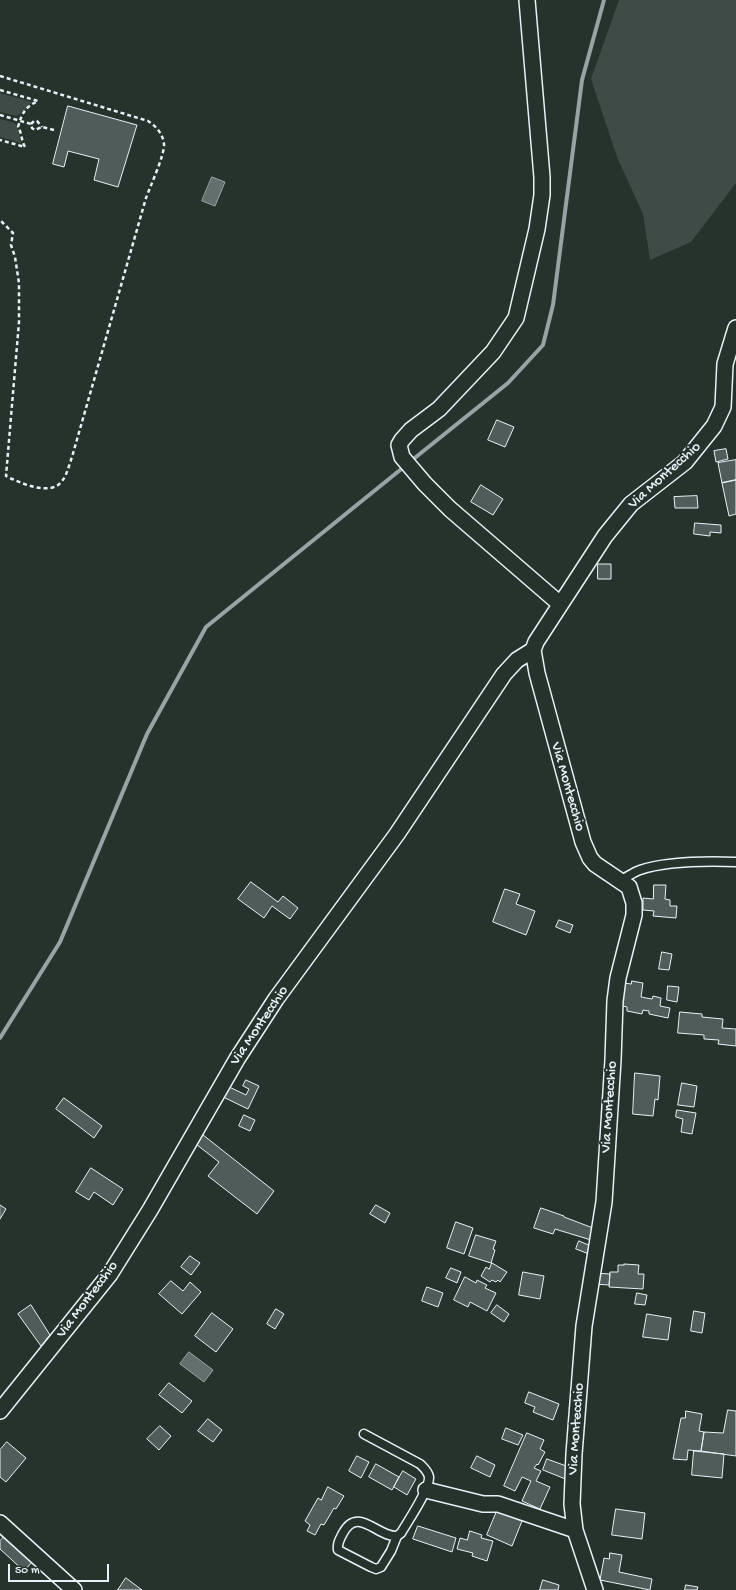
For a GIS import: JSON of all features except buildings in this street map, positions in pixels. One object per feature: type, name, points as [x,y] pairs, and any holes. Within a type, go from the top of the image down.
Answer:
[{"type":"street","points":[[527,0],[542,177],[542,196],[516,318],[498,345],[482,363],[439,409],[411,430],[399,445],[402,457],[425,484],[467,524],[560,604]]},
{"type":"street","name":"Via Montecchio","points":[[595,1590],[574,1530],[572,1504],[576,1424],[584,1326],[604,1202],[613,1060],[615,1001],[618,978],[634,915],[634,903],[629,886],[595,864],[590,858],[583,842],[553,737],[537,673],[534,650],[536,642],[605,536],[631,504],[685,462],[714,426],[723,407],[725,364],[736,328]]},
{"type":"street","name":"Via Montecchio","points":[[0,1412],[110,1274],[150,1210],[237,1059],[276,999],[397,834],[500,679],[517,660],[534,650]]},
{"type":"street","points":[[426,1490],[483,1504],[498,1504],[574,1530]]},
{"type":"street","points":[[0,1523],[74,1590]]},
{"type":"lane","points":[[621,880],[639,870],[655,866],[708,862],[736,862]]},
{"type":"lane","points":[[364,1434],[420,1464],[427,1470],[429,1479],[426,1490],[401,1533],[397,1536],[391,1551],[381,1567],[376,1569],[338,1550],[337,1544],[346,1526],[355,1521],[365,1523],[391,1536],[397,1536]]},
{"type":"path","points":[[0,76],[148,121],[158,128],[164,144],[157,169],[146,198],[72,457],[63,480],[57,486],[46,489],[21,484],[6,476],[19,322],[19,283],[15,257],[11,245],[13,233],[0,220]]},
{"type":"path","points":[[0,90],[38,101],[32,104],[22,114],[18,127],[21,131],[22,141],[25,147],[0,140]]},
{"type":"path","points":[[0,115],[31,124],[34,121],[37,121],[42,127],[54,130]]},
{"type":"path","points":[[31,124],[32,128],[35,130],[42,127]]},
{"type":"shaded area","points":[[619,0],[736,0],[736,183],[691,242],[650,260],[643,214],[617,157],[591,79]]},
{"type":"shaded area","points":[[0,93],[32,102],[17,116],[0,112]]},
{"type":"shaded area","points":[[0,119],[15,123],[19,132],[21,143],[0,137]]},
{"type":"shaded area","points":[[212,177],[225,182],[215,206],[202,201]]},
{"type":"shaded area","points":[[189,1352],[213,1370],[204,1382],[180,1364]]},
{"type":"waterway","points":[[411,461],[508,383],[543,345],[553,305],[582,80],[604,0]]},
{"type":"waterway","points":[[0,1038],[60,942],[147,734],[206,627],[405,466]]}]
